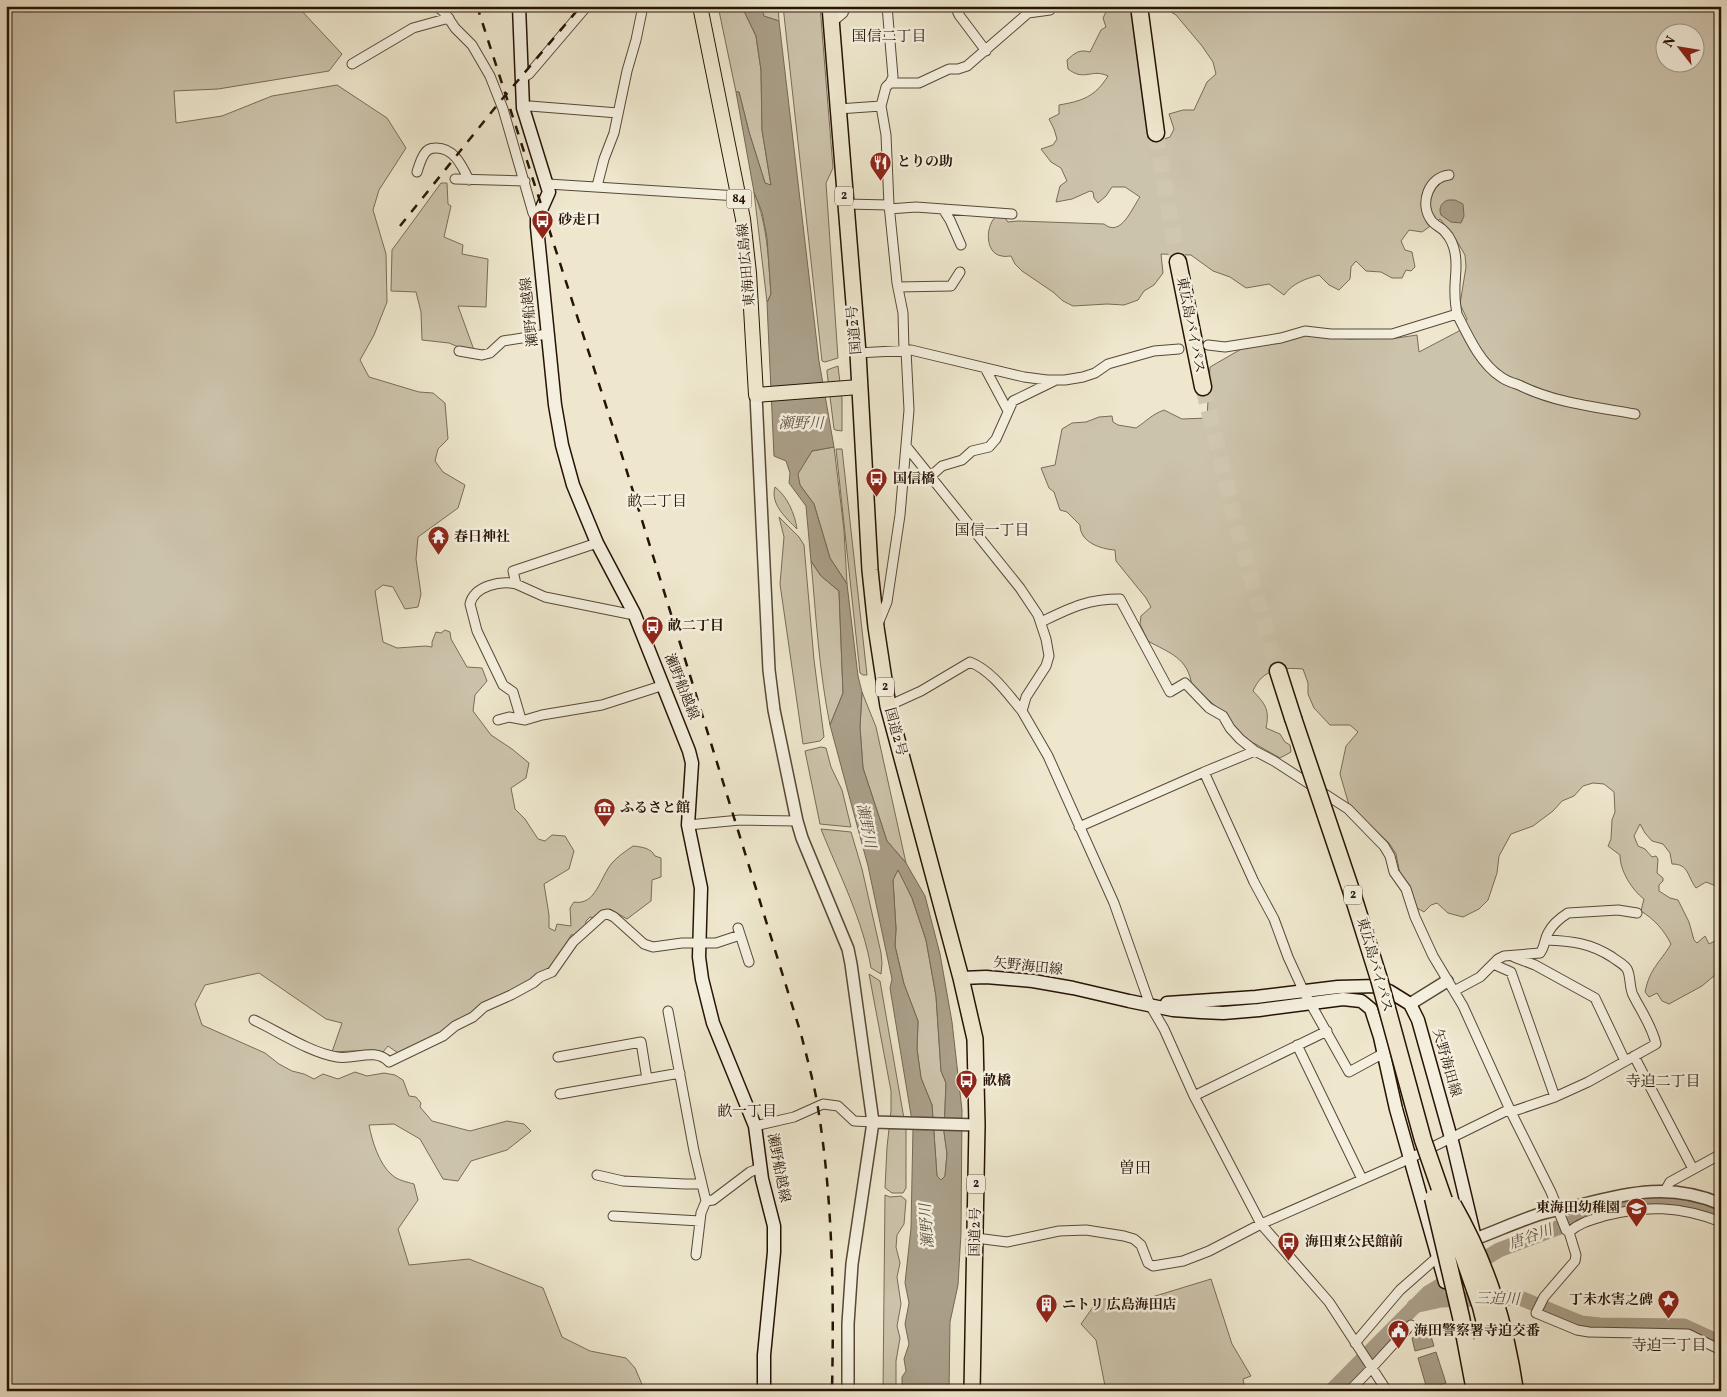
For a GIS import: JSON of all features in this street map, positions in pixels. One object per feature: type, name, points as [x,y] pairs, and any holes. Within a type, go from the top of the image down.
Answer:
[{"type":"highway","name":"国道2号","points":[[830,6],[858,354],[870,570],[876,627],[888,706],[976,1039],[970,1125],[976,1238],[972,1391]]},
{"type":"highway","points":[[1140,8],[1156,133]]},
{"type":"highway","name":"東広島バイパス","points":[[1178,262],[1203,387]]},
{"type":"highway","name":"東広島バイパス","points":[[1278,671],[1379,980],[1434,1175],[1472,1319],[1488,1391]]},
{"type":"highway","points":[[1405,1074],[1424,1164],[1461,1317],[1476,1391]]},
{"type":"highway","points":[[1405,1074],[1440,1179],[1468,1231],[1487,1274],[1506,1344],[1516,1391]]},
{"type":"highway","name":"東広島バイパス","points":[[1434,1175],[1481,1307],[1500,1391]]},
{"type":"main road","points":[[519,6],[523,108],[550,192],[537,219]]},
{"type":"main road","name":"東海田広島線","points":[[700,6],[743,219],[758,394]]},
{"type":"main road","name":"瀬野船越線","points":[[537,219],[555,404],[562,445],[573,485],[597,542],[634,613],[685,736],[692,763],[688,825],[701,888],[700,969],[713,1023],[755,1126],[760,1168],[771,1210],[775,1239],[764,1354],[764,1391]]},
{"type":"main road","points":[[758,394],[859,386]]},
{"type":"main road","name":"矢野海田線","points":[[961,978],[986,977],[1033,981],[1173,1010],[1223,1012],[1260,1010],[1336,999],[1353,999],[1360,1001],[1371,1009]]},
{"type":"main road","name":"矢野海田線","points":[[1150,1005],[1358,986],[1378,986],[1389,990],[1410,1004],[1418,1020],[1451,1138],[1493,1305],[1511,1391]]},
{"type":"main road","points":[[1389,990],[1378,992],[1371,1009],[1384,1052],[1396,1109],[1476,1391]]},
{"type":"street","points":[[438,6],[455,28],[472,45],[490,76],[503,109],[533,213],[537,219]]},
{"type":"street","points":[[522,78],[529,74],[587,6]]},
{"type":"street","points":[[597,186],[604,159],[614,133],[643,6]]},
{"type":"street","points":[[831,23],[843,13],[846,6]]},
{"type":"street","points":[[876,627],[887,602],[900,515],[909,410],[904,313],[898,287],[889,207],[886,135],[881,106],[886,87],[893,77],[886,6]]},
{"type":"street","points":[[955,6],[959,15],[986,51]]},
{"type":"street","points":[[890,83],[920,83],[945,71],[967,66],[1028,13],[1050,10]]},
{"type":"street","points":[[352,64],[413,28],[449,18]]},
{"type":"street","points":[[523,108],[530,106],[618,113]]},
{"type":"street","points":[[838,109],[881,106]]},
{"type":"street","points":[[417,172],[424,154],[428,150],[436,148],[447,150],[458,160],[469,180]]},
{"type":"street","points":[[1449,175],[1435,180],[1426,196],[1426,209],[1430,219],[1445,232],[1454,246],[1458,266],[1455,293],[1457,314],[1484,360],[1501,377],[1526,389],[1564,402],[1635,414]]},
{"type":"street","points":[[455,179],[525,181]]},
{"type":"street","points":[[548,184],[738,196]]},
{"type":"street","points":[[845,204],[1012,214]]},
{"type":"street","points":[[943,209],[961,245]]},
{"type":"street","points":[[898,287],[951,286],[960,272]]},
{"type":"street","points":[[1208,345],[1225,347],[1282,338],[1305,331],[1331,334],[1392,334],[1457,314]]},
{"type":"street","points":[[459,352],[482,355],[490,353],[503,341],[547,334]]},
{"type":"street","points":[[858,354],[912,350],[1024,377],[1055,380],[1083,378],[1095,373],[1108,364],[1154,351],[1179,349]]},
{"type":"street","points":[[985,368],[1008,411]]},
{"type":"street","points":[[931,476],[942,466],[962,460],[972,451],[989,447],[996,439],[1012,401],[1055,380]]},
{"type":"street","points":[[758,394],[769,670],[774,710],[802,838],[848,949],[873,1122],[852,1264],[848,1324],[848,1391]]},
{"type":"street","points":[[906,446],[1020,588],[1041,622],[1049,656],[1046,666],[1026,697],[1022,711]]},
{"type":"street","points":[[516,584],[513,571],[597,542]]},
{"type":"street","points":[[521,719],[513,692],[503,685],[477,631],[470,604],[470,601],[476,595],[492,585],[510,582],[545,597],[634,613]]},
{"type":"street","points":[[1041,622],[1089,602],[1100,599],[1120,599],[1170,692],[1185,683],[1209,708],[1224,716],[1230,728],[1240,739],[1255,751],[1274,761],[1348,809],[1384,846],[1390,856],[1394,872],[1406,888],[1425,940],[1463,1006],[1510,1111],[1551,1192],[1576,1255],[1575,1262],[1542,1301],[1536,1313],[1577,1330],[1589,1332],[1688,1334],[1721,1350]]},
{"type":"street","points":[[888,706],[921,691],[970,662],[978,666],[1000,685],[1022,711],[1048,756],[1114,903],[1150,1005],[1164,1029],[1194,1096],[1260,1224],[1330,1302],[1387,1391]]},
{"type":"street","points":[[498,720],[509,716],[525,720],[542,715],[602,705],[664,685]]},
{"type":"street","points":[[1079,827],[1255,751]]},
{"type":"street","points":[[1204,772],[1254,882],[1274,919],[1304,992],[1349,1072],[1384,1052]]},
{"type":"street","points":[[688,825],[740,820],[797,821]]},
{"type":"street","points":[[1454,991],[1480,977],[1498,959],[1540,953],[1553,926],[1568,913],[1618,910],[1637,913]]},
{"type":"street","points":[[254,1020],[312,1050],[345,1058],[368,1054],[380,1055],[389,1062],[444,1036],[455,1026],[473,1017],[484,1007],[511,995],[540,977],[552,972],[573,942],[603,915],[608,914],[648,946],[653,947],[682,943],[716,943],[739,932],[749,962]]},
{"type":"street","points":[[976,1238],[1007,1242],[1059,1231],[1086,1230],[1134,1239],[1141,1245],[1148,1263],[1153,1266],[1183,1261],[1209,1251],[1260,1224],[1410,1158],[1510,1111],[1556,1097],[1588,1082],[1656,1044],[1651,1029],[1632,995],[1628,971],[1624,965],[1590,946],[1572,941],[1546,940]]},
{"type":"street","points":[[1511,956],[1535,965],[1595,998],[1693,1169]]},
{"type":"street","points":[[1493,964],[1511,972],[1556,1097]]},
{"type":"street","points":[[1410,1004],[1447,980]]},
{"type":"street","points":[[668,1011],[701,1184],[706,1201],[700,1221],[696,1255]]},
{"type":"street","points":[[1194,1096],[1327,1031]]},
{"type":"street","points":[[558,1057],[641,1042],[647,1079]]},
{"type":"street","points":[[1297,1046],[1362,1179]]},
{"type":"street","points":[[560,1094],[680,1073]]},
{"type":"street","points":[[755,1126],[794,1117],[823,1104],[838,1106],[854,1121],[970,1125]]},
{"type":"street","points":[[1664,1191],[1670,1182],[1721,1154]]},
{"type":"street","points":[[706,1201],[713,1200],[750,1172],[760,1168]]},
{"type":"street","points":[[597,1175],[623,1181],[701,1184]]},
{"type":"street","points":[[1357,1345],[1400,1290],[1438,1256],[1477,1245],[1539,1214],[1560,1215],[1610,1197],[1647,1191],[1664,1191],[1699,1196],[1721,1204]]},
{"type":"street","points":[[1567,1231],[1594,1219],[1629,1210],[1656,1207],[1700,1214],[1721,1222]]},
{"type":"street","points":[[613,1216],[700,1221]]},
{"type":"street","points":[[1349,1391],[1370,1366],[1411,1325]]},
{"type":"shaded area","points":[[6,6],[293,6],[299,8],[342,54],[329,71],[218,89],[174,91],[176,123],[222,116],[272,96],[337,85],[387,118],[406,148],[379,190],[373,210],[386,254],[387,302],[374,335],[360,360],[369,377],[419,392],[433,393],[445,403],[448,439],[438,449],[435,461],[443,472],[465,485],[458,508],[418,537],[416,559],[421,594],[418,607],[405,609],[393,587],[383,585],[375,591],[383,642],[397,648],[432,647],[436,632],[441,633],[445,630],[450,632],[451,639],[467,667],[482,668],[487,681],[475,695],[473,711],[491,735],[529,763],[526,778],[511,788],[515,809],[525,819],[538,839],[545,841],[552,835],[565,836],[574,851],[569,869],[544,884],[549,928],[555,931],[557,924],[571,926],[570,908],[574,902],[588,900],[597,889],[612,863],[633,846],[646,848],[655,856],[661,858],[661,877],[652,880],[651,901],[627,919],[610,909],[595,918],[590,917],[586,921],[585,929],[578,934],[571,935],[555,964],[439,1036],[398,1053],[388,1046],[383,1052],[373,1050],[332,1052],[342,1023],[326,1019],[259,973],[205,985],[195,1004],[202,1025],[265,1053],[292,1071],[314,1079],[323,1074],[338,1079],[355,1072],[367,1076],[384,1073],[395,1075],[403,1080],[409,1096],[416,1097],[421,1103],[420,1107],[432,1121],[470,1131],[507,1121],[524,1124],[531,1131],[507,1150],[471,1161],[458,1181],[443,1179],[420,1139],[394,1124],[369,1125],[383,1165],[392,1175],[402,1181],[414,1184],[418,1200],[398,1229],[409,1265],[469,1259],[543,1288],[562,1337],[590,1351],[626,1358],[635,1368],[644,1389],[639,1391],[6,1391]]},
{"type":"shaded area","points":[[718,6],[740,6],[756,36],[761,70],[762,130],[771,186],[765,183],[739,92],[736,92]]},
{"type":"shaded area","points":[[761,6],[778,6],[779,21],[763,16]]},
{"type":"shaded area","points":[[783,6],[820,6],[833,168],[826,183],[838,358],[825,362],[822,361]]},
{"type":"shaded area","points":[[1109,6],[1134,6],[1148,138],[1156,142],[1170,137],[1174,129],[1169,114],[1183,110],[1194,110],[1207,82],[1216,74],[1213,62],[1202,46],[1176,15],[1161,6],[1721,6],[1721,888],[1706,882],[1696,888],[1685,868],[1672,864],[1670,853],[1663,844],[1652,841],[1640,824],[1634,836],[1638,846],[1645,849],[1652,857],[1656,856],[1658,859],[1657,873],[1663,878],[1659,885],[1659,891],[1670,898],[1678,900],[1689,922],[1694,940],[1697,943],[1705,936],[1709,944],[1721,938],[1721,970],[1702,986],[1669,1004],[1662,1001],[1657,993],[1649,997],[1645,992],[1652,972],[1671,944],[1658,925],[1641,911],[1644,899],[1635,891],[1628,880],[1622,867],[1620,855],[1608,846],[1611,839],[1612,820],[1615,812],[1614,792],[1604,784],[1593,783],[1583,786],[1574,796],[1562,801],[1553,811],[1533,826],[1511,834],[1499,856],[1497,873],[1488,900],[1479,909],[1463,917],[1448,913],[1437,903],[1431,905],[1424,912],[1417,908],[1410,886],[1400,874],[1396,854],[1389,843],[1349,805],[1340,774],[1346,746],[1358,732],[1350,725],[1330,725],[1314,708],[1308,694],[1308,683],[1303,669],[1280,669],[1273,671],[1262,678],[1253,691],[1266,707],[1266,728],[1280,734],[1285,742],[1290,745],[1291,752],[1280,758],[1250,741],[1236,730],[1219,709],[1192,686],[1190,676],[1182,662],[1148,641],[1140,624],[1141,616],[1151,607],[1116,561],[1115,550],[1092,544],[1083,536],[1080,525],[1067,512],[1060,510],[1054,492],[1049,488],[1041,468],[1055,465],[1062,429],[1072,423],[1112,416],[1113,422],[1118,425],[1136,428],[1164,410],[1182,419],[1207,418],[1210,367],[1243,348],[1308,335],[1349,339],[1397,338],[1417,335],[1419,352],[1459,331],[1467,319],[1460,304],[1466,267],[1465,255],[1440,219],[1422,232],[1409,230],[1401,241],[1405,250],[1412,252],[1415,267],[1411,271],[1406,270],[1402,278],[1392,278],[1381,272],[1366,271],[1356,261],[1351,267],[1350,279],[1339,290],[1329,285],[1319,275],[1291,287],[1284,295],[1269,284],[1246,288],[1230,277],[1213,271],[1191,255],[1161,254],[1163,273],[1154,285],[1144,291],[1138,300],[1124,305],[1073,306],[1063,301],[1022,271],[1015,264],[1011,256],[996,254],[989,244],[988,238],[991,224],[998,215],[1005,218],[1008,222],[1104,224],[1116,227],[1121,225],[1130,214],[1140,197],[1125,187],[1112,187],[1098,203],[1094,198],[1093,192],[1090,191],[1072,199],[1056,202],[1060,186],[1067,181],[1061,168],[1051,162],[1041,149],[1053,145],[1057,139],[1049,119],[1059,114],[1059,105],[1075,102],[1087,97],[1098,89],[1108,76],[1097,73],[1084,75],[1074,73],[1068,69],[1067,60],[1077,52],[1090,52],[1101,30],[1106,27],[1103,18]]},
{"type":"shaded area","points":[[441,183],[447,183],[448,204],[451,206],[444,237],[463,245],[462,254],[488,259],[486,307],[458,306],[474,350],[461,348],[449,343],[422,340],[421,312],[416,292],[391,291],[392,250]]},
{"type":"shaded area","points":[[754,192],[759,205],[767,242],[771,294],[767,302]]},
{"type":"shaded area","points":[[838,366],[842,399],[842,431],[834,429],[827,372],[827,370]]},
{"type":"shaded area","points":[[834,447],[844,530],[847,584],[830,558],[814,504],[800,485],[797,474],[812,451]]},
{"type":"shaded area","points":[[836,449],[842,449],[867,675],[860,673]]},
{"type":"shaded area","points":[[775,487],[790,506],[797,529],[777,505],[774,493]]},
{"type":"shaded area","points":[[779,517],[799,537],[804,545],[814,660],[824,737],[820,741],[803,744],[780,584],[784,537]]},
{"type":"shaded area","points":[[811,561],[821,576],[839,591],[843,693],[830,725],[820,664]]},
{"type":"shaded area","points":[[862,692],[876,727],[906,863],[887,841],[863,768],[860,727]]},
{"type":"shaded area","points":[[821,747],[826,748],[831,767],[842,790],[851,827],[820,824],[805,751]]},
{"type":"shaded area","points":[[821,829],[851,832],[862,869],[881,953],[881,974],[871,968],[856,915]]},
{"type":"shaded area","points":[[898,869],[912,898],[926,940],[936,996],[941,1071],[946,1083],[944,1132],[947,1154],[945,1176],[941,1180],[937,1176],[932,1105],[921,1078],[917,1049],[918,1021],[904,984],[895,946],[896,929],[893,880]]},
{"type":"shaded area","points":[[869,974],[880,981],[906,1130],[906,1188],[903,1193],[892,1193],[885,1188],[891,1091]]},
{"type":"shaded area","points":[[885,1195],[890,1197],[901,1196],[906,1200],[904,1224],[897,1235],[896,1247],[900,1263],[897,1277],[901,1304],[897,1326],[900,1338],[896,1361],[896,1391],[883,1391]]},
{"type":"shaded area","points":[[1211,1279],[1232,1344],[1251,1376],[1243,1379],[1245,1391],[1106,1391],[1096,1340],[1081,1324],[1098,1300],[1106,1299],[1116,1308]]},
{"type":"water","name":"瀬野川","points":[[740,6],[761,6],[764,16],[779,21],[819,361],[834,447],[812,451],[798,474],[800,485],[814,504],[830,558],[847,584],[858,676],[862,692],[860,727],[863,768],[887,841],[906,863],[925,896],[940,954],[952,1022],[962,1110],[961,1233],[958,1285],[950,1322],[949,1391],[902,1391],[902,1377],[906,1371],[904,1359],[909,1344],[905,1324],[909,1303],[905,1283],[911,1228],[913,1127],[890,988],[892,979],[868,866],[830,725],[843,693],[839,591],[821,576],[811,561],[806,506],[789,483],[790,473],[786,461],[774,456],[767,303],[771,294],[767,238],[762,212],[754,192],[736,92],[739,92],[765,183],[771,185],[762,130],[761,70],[756,36]],"holes":[[[898,870],[912,898],[926,940],[936,996],[941,1071],[946,1083],[944,1132],[947,1154],[945,1176],[941,1180],[937,1176],[932,1105],[921,1078],[917,1049],[918,1021],[904,984],[895,946],[896,929],[893,880]]]},
{"type":"water","points":[[1448,200],[1455,200],[1463,204],[1464,216],[1461,223],[1451,222],[1441,215],[1441,206]]},
{"type":"water","points":[[1430,1333],[1434,1346],[1415,1351],[1412,1338]]},
{"type":"water","points":[[1436,1352],[1446,1383],[1427,1389],[1418,1358]]},
{"type":"waterway","name":"唐谷川","points":[[1331,1391],[1428,1293],[1499,1250],[1616,1206],[1641,1202],[1679,1205],[1702,1210],[1721,1218]]},
{"type":"waterway","name":"三迫川","points":[[1414,1306],[1441,1300],[1520,1298],[1581,1323],[1684,1326],[1721,1343]]},
{"type":"tunnel","points":[[1156,133],[1178,262]]},
{"type":"tunnel","points":[[1203,387],[1238,532],[1278,671]]},
{"type":"railway","points":[[477,6],[619,446],[801,1034],[816,1099],[827,1178],[833,1320],[832,1391]]},
{"type":"railway","points":[[400,226],[498,104],[581,6]]},
{"type":"place","name":"とりの助","points":[[881,181]]},
{"type":"place","name":"砂走口","points":[[542,239]]},
{"type":"place","name":"国信橋","points":[[877,498]]},
{"type":"place","name":"春日神社","points":[[438,556]]},
{"type":"place","name":"畝二丁目","points":[[652,645]]},
{"type":"place","name":"ふるさと館","points":[[604,827]]},
{"type":"place","name":"畝橋","points":[[967,1100]]},
{"type":"place","name":"東海田幼稚園","points":[[1636,1227]]},
{"type":"place","name":"海田東公民館前","points":[[1289,1261]]},
{"type":"place","name":"丁未水害之碑","points":[[1669,1319]]},
{"type":"place","name":"ニトリ 広島海田店","points":[[1046,1324]]},
{"type":"place","name":"海田警察署寺迫交番","points":[[1398,1350]]},
{"type":"district","name":"国信二丁目","points":[[889,37]]},
{"type":"district","name":"畝二丁目","points":[[657,502]]},
{"type":"district","name":"国信一丁目","points":[[992,531]]},
{"type":"district","name":"寺迫二丁目","points":[[1663,1082]]},
{"type":"district","name":"畝一丁目","points":[[747,1112]]},
{"type":"district","name":"曽田","points":[[1135,1169]]},
{"type":"district","name":"寺迫一丁目","points":[[1669,1346]]}]
